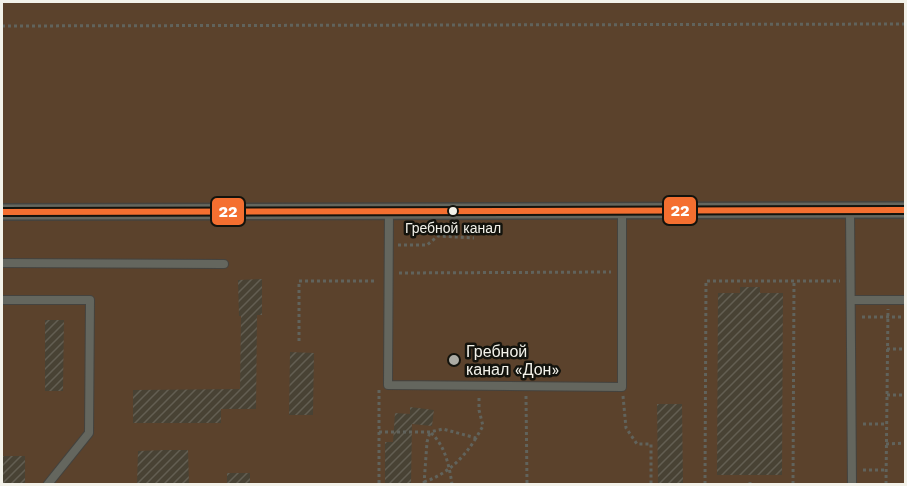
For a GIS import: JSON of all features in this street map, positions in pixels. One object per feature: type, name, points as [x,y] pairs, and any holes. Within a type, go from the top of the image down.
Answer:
[{"type":"street","points":[[2,212],[906,210]]},
{"type":"lane","points":[[850,209],[852,484]]},
{"type":"lane","points":[[389,211],[388,385],[622,387],[622,211]]},
{"type":"lane","points":[[2,264],[224,264]]},
{"type":"lane","points":[[2,300],[90,300],[89,432],[48,484]]},
{"type":"lane","points":[[851,300],[906,300]]},
{"type":"path","points":[[2,26],[906,24]]},
{"type":"path","points":[[389,245],[427,245],[438,236],[474,238]]},
{"type":"path","points":[[389,273],[622,272]]},
{"type":"path","points":[[299,341],[299,281],[378,281]]},
{"type":"path","points":[[705,484],[706,281],[851,281]]},
{"type":"path","points":[[793,484],[794,281]]},
{"type":"path","points":[[886,484],[888,300]]},
{"type":"path","points":[[851,317],[906,317]]},
{"type":"path","points":[[887,349],[906,349]]},
{"type":"path","points":[[526,386],[528,484]]},
{"type":"path","points":[[622,387],[626,428],[637,444],[651,444],[651,484]]},
{"type":"path","points":[[424,483],[449,470],[476,438],[483,426],[479,410],[479,394]]},
{"type":"path","points":[[887,395],[906,395]]},
{"type":"path","points":[[852,424],[886,423]]},
{"type":"path","points":[[379,432],[430,432],[442,429],[476,438]]},
{"type":"path","points":[[430,432],[441,445],[452,484]]},
{"type":"path","points":[[424,483],[427,442],[430,432]]},
{"type":"path","points":[[886,444],[906,443]]},
{"type":"path","points":[[852,470],[886,470]]},
{"type":"shaded area","points":[[2,2],[905,2],[905,484],[2,484]]},
{"type":"building","points":[[262,279],[262,315],[257,315],[256,409],[221,409],[221,423],[133,423],[133,390],[240,389],[241,316],[239,316],[238,280]]},
{"type":"building","points":[[740,287],[760,287],[760,293],[783,293],[782,475],[717,475],[718,293],[740,293]]},
{"type":"building","points":[[45,320],[64,320],[63,391],[45,391]]},
{"type":"building","points":[[290,352],[314,353],[313,415],[289,415]]},
{"type":"building","points":[[657,404],[682,404],[683,484],[658,484]]},
{"type":"building","points":[[410,407],[434,410],[432,426],[412,424],[411,484],[385,484],[385,442],[393,442],[395,413],[410,414]]},
{"type":"building","points":[[188,450],[189,484],[137,484],[138,451]]},
{"type":"building","points":[[2,456],[25,456],[25,484],[2,484]]},
{"type":"building","points":[[227,473],[250,473],[250,484],[227,484]]},
{"type":"transit line","name":"22","points":[[2,212],[906,210]]},
{"type":"place","name":"Гребной канал","points":[[453,211]]},
{"type":"place","name":"Гребной канал «Дон»","points":[[454,360]]}]
